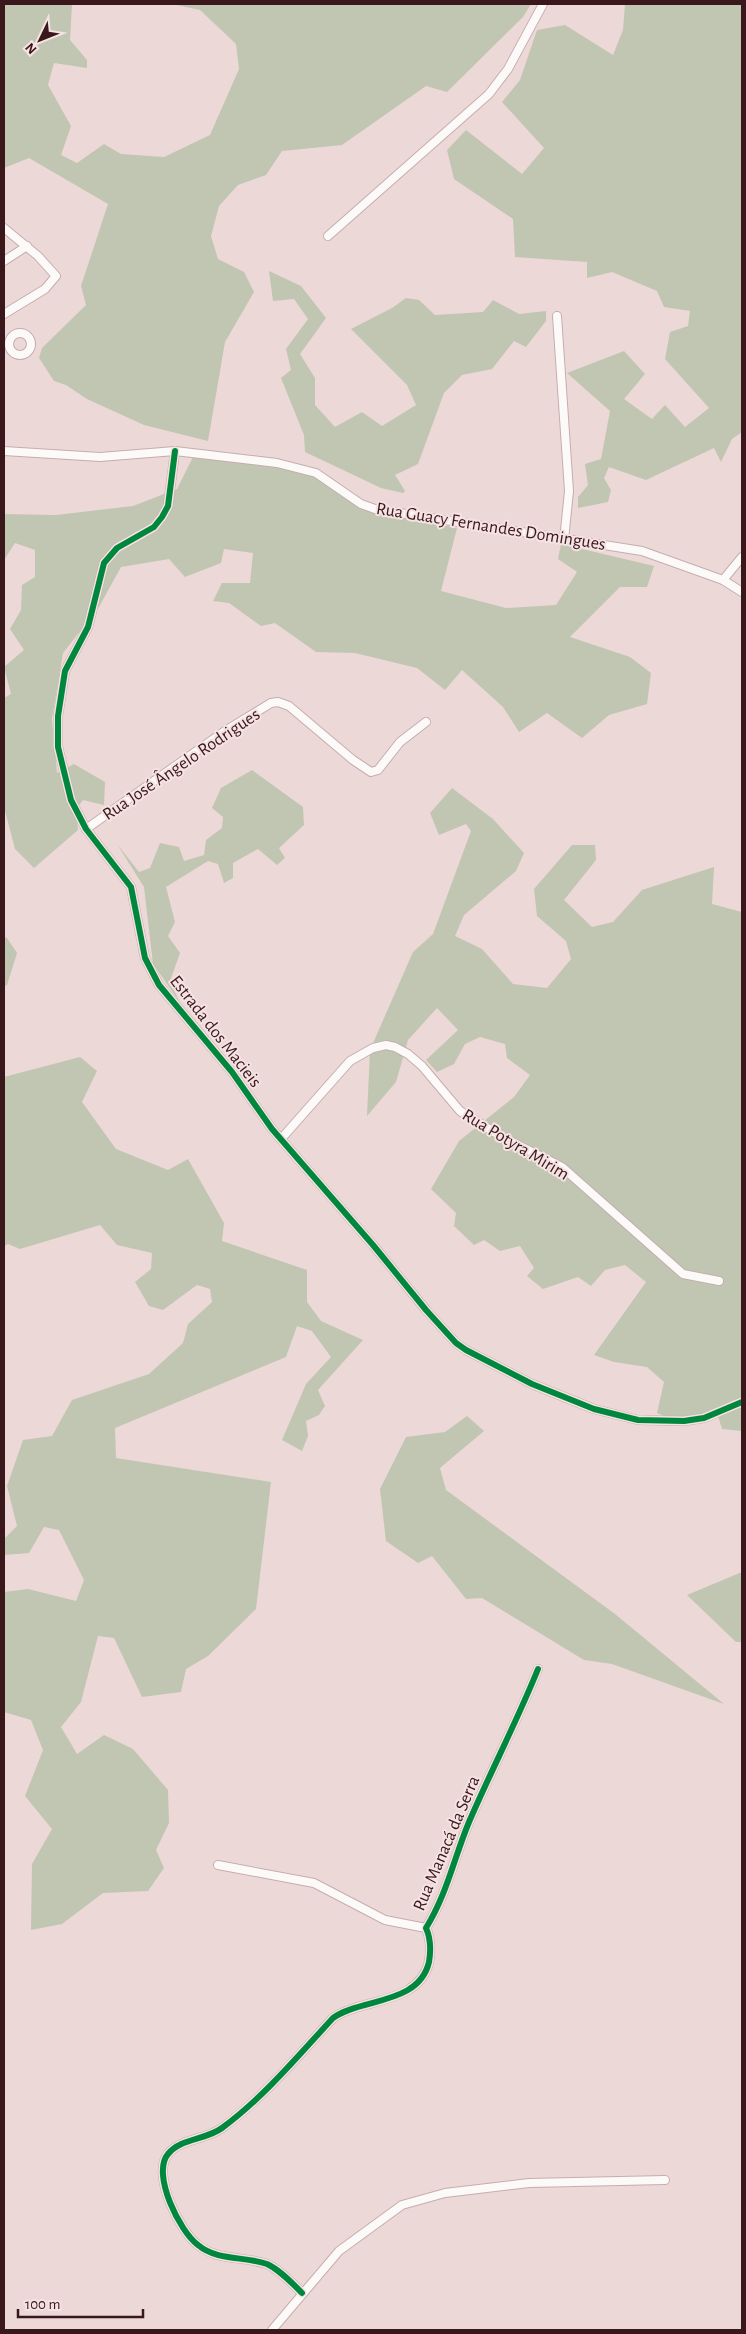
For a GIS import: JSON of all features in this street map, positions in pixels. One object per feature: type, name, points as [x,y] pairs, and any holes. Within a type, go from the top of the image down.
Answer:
[{"type":"street","points":[[328,236],[490,94],[508,69],[543,4]]},
{"type":"street","points":[[4,228],[27,246],[56,276],[45,290],[4,314]]},
{"type":"street","points":[[4,261],[27,246]]},
{"type":"street","points":[[557,316],[565,416],[568,491],[564,540]]},
{"type":"street","points":[[4,333],[12,337]]},
{"type":"street","name":"Rua Guacy Fernandes Domingues","points":[[4,451],[100,457],[175,451],[277,463],[310,470],[361,504],[375,509],[642,551],[723,580],[742,592]]},
{"type":"street","name":"Estrada dos Macieis","points":[[175,451],[171,488],[165,512],[154,527],[117,548],[107,558],[100,574],[88,627],[65,671],[58,716],[58,747],[71,800],[86,829],[131,886],[145,958],[159,985],[232,1072],[282,1139],[456,1343],[472,1354],[532,1384],[594,1409],[638,1420],[667,1422],[697,1419],[718,1414],[742,1402]]},
{"type":"street","points":[[723,580],[742,557]]},
{"type":"street","name":"Rua José Ângelo Rodrigues","points":[[86,829],[255,711],[278,702],[289,706],[353,760],[371,772],[378,770],[400,742],[426,722]]},
{"type":"street","name":"Rua Potyra Mirim","points":[[282,1139],[350,1061],[373,1048],[386,1045],[395,1047],[408,1054],[422,1066],[464,1114],[502,1137],[562,1167],[683,1274],[719,1281]]},
{"type":"street","name":"Rua Manacá da Serra","points":[[302,2293],[270,2266],[240,2257],[213,2254],[194,2242],[185,2231],[164,2185],[163,2162],[167,2154],[175,2148],[221,2128],[261,2095],[333,2018],[342,2012],[394,1997],[410,1989],[427,1970],[431,1948],[426,1928],[447,1889],[469,1824],[515,1726],[538,1669]]},
{"type":"street","points":[[218,1865],[314,1883],[385,1920],[426,1928]]},
{"type":"street","points":[[272,2330],[339,2251],[390,2212],[411,2202],[445,2193],[529,2183],[665,2180]]},
{"type":"green space","points":[[4,4],[72,4],[70,40],[87,60],[87,68],[54,63],[48,85],[71,126],[61,155],[77,163],[104,144],[121,154],[164,157],[210,135],[239,69],[236,44],[200,10],[172,4],[531,4],[523,17],[447,92],[426,86],[342,145],[282,151],[266,175],[238,185],[219,206],[211,236],[218,259],[244,272],[254,292],[225,342],[208,441],[144,425],[87,399],[66,385],[54,381],[39,358],[42,348],[86,305],[81,286],[108,204],[29,158],[4,168]]},
{"type":"green space","points":[[625,4],[742,4],[742,432],[732,439],[721,462],[714,448],[646,480],[609,467],[604,478],[611,490],[608,502],[578,508],[578,497],[588,485],[585,464],[601,459],[610,411],[567,373],[624,351],[645,374],[624,399],[652,419],[665,405],[685,427],[709,408],[665,359],[670,332],[688,326],[690,311],[664,307],[657,291],[612,272],[587,278],[587,262],[515,257],[513,219],[454,179],[447,150],[466,130],[522,174],[544,148],[502,102],[520,80],[537,30],[565,25],[613,55],[623,30]]},
{"type":"green space","points":[[269,271],[301,286],[326,318],[300,354],[315,378],[315,405],[335,427],[362,412],[382,426],[416,405],[407,385],[351,329],[392,308],[406,298],[419,300],[435,315],[483,312],[493,300],[519,314],[546,311],[546,321],[526,347],[514,341],[492,369],[462,375],[444,393],[418,464],[395,475],[405,491],[403,493],[381,488],[305,452],[304,435],[281,378],[291,370],[286,349],[308,319],[294,299],[273,301]]},
{"type":"green space","points":[[193,457],[245,460],[313,473],[362,508],[457,528],[441,591],[506,608],[556,605],[577,572],[558,559],[561,544],[654,566],[647,587],[620,587],[570,637],[630,657],[651,673],[647,704],[609,715],[582,738],[547,713],[519,732],[503,707],[462,670],[445,690],[417,668],[355,653],[316,652],[275,623],[261,626],[229,603],[213,601],[222,583],[250,583],[253,553],[224,549],[221,563],[185,577],[169,559],[121,567],[99,607],[63,653],[52,719],[57,773],[74,764],[105,782],[104,805],[83,800],[76,809],[78,830],[34,868],[15,849],[4,807],[4,698],[11,694],[4,667],[24,650],[10,629],[21,610],[22,585],[35,577],[35,550],[15,543],[4,560],[4,514],[56,515],[133,506],[177,489]]},
{"type":"green space","points":[[252,770],[303,807],[304,825],[279,848],[285,858],[277,865],[258,849],[233,863],[233,878],[224,883],[218,864],[208,861],[166,887],[175,922],[168,936],[180,953],[170,981],[179,1001],[153,964],[144,887],[117,844],[139,872],[150,868],[160,843],[179,847],[184,861],[204,855],[206,840],[222,828],[223,817],[212,808],[221,788]]},
{"type":"green space","points":[[452,788],[493,819],[524,853],[516,871],[464,915],[455,936],[482,949],[513,984],[547,988],[571,959],[566,941],[537,916],[534,889],[572,845],[595,845],[596,860],[564,900],[592,927],[613,922],[642,890],[714,867],[712,904],[742,912],[742,1431],[722,1429],[718,1416],[677,1421],[657,1413],[664,1382],[647,1367],[614,1362],[594,1355],[646,1282],[625,1265],[605,1270],[591,1286],[578,1277],[543,1289],[527,1276],[534,1268],[520,1246],[500,1251],[484,1240],[474,1245],[454,1226],[456,1213],[431,1189],[459,1141],[514,1097],[530,1075],[507,1058],[505,1044],[480,1037],[465,1044],[454,1064],[437,1072],[426,1060],[458,1030],[437,1008],[408,1040],[396,1082],[367,1116],[370,1050],[413,952],[433,934],[471,831],[466,824],[439,835],[430,813]]},
{"type":"green space","points":[[4,937],[7,938],[17,953],[7,985],[4,986]]},
{"type":"green space","points":[[80,1057],[97,1071],[82,1102],[116,1149],[168,1170],[188,1159],[224,1223],[222,1241],[307,1270],[307,1302],[321,1321],[363,1340],[318,1390],[325,1406],[319,1415],[306,1421],[308,1436],[302,1451],[282,1440],[306,1384],[331,1357],[312,1331],[297,1326],[286,1357],[115,1428],[116,1458],[271,1482],[256,1609],[208,1656],[186,1669],[181,1692],[142,1697],[114,1638],[98,1636],[81,1702],[61,1727],[77,1754],[104,1735],[133,1749],[168,1790],[169,1823],[156,1850],[164,1868],[148,1891],[103,1893],[62,1924],[31,1930],[32,1864],[52,1829],[25,1796],[43,1750],[31,1720],[4,1712],[4,1592],[28,1589],[76,1601],[84,1580],[59,1530],[44,1527],[29,1553],[4,1555],[4,1539],[17,1526],[7,1486],[23,1440],[52,1436],[72,1400],[149,1374],[183,1343],[188,1324],[212,1302],[210,1289],[197,1285],[163,1310],[149,1306],[135,1282],[151,1269],[152,1253],[117,1245],[100,1225],[20,1249],[8,1244],[4,1246],[4,1077]]},
{"type":"green space","points":[[467,1416],[484,1431],[440,1468],[446,1490],[615,1614],[724,1704],[612,1664],[584,1660],[482,1598],[466,1599],[432,1556],[418,1563],[386,1541],[380,1489],[406,1437],[445,1432]]},
{"type":"green space","points":[[742,1572],[742,1642],[736,1642],[687,1595]]},
{"type":"cycle path","points":[[175,451],[168,506],[162,517],[154,527],[117,548],[104,563],[88,627],[65,671],[58,716],[58,747],[71,800],[86,829],[131,887],[145,958],[159,985],[232,1072],[272,1129],[456,1343],[532,1384],[594,1409],[638,1420],[684,1421],[704,1418],[742,1402]]},
{"type":"cycle path","points":[[302,2293],[281,2273],[267,2264],[214,2254],[198,2245],[183,2228],[170,2202],[165,2188],[164,2163],[168,2154],[173,2149],[216,2132],[237,2116],[280,2076],[333,2018],[358,2007],[402,1993],[414,1986],[423,1976],[429,1962],[430,1953],[430,1940],[426,1928],[445,1889],[469,1822],[538,1669]]}]
